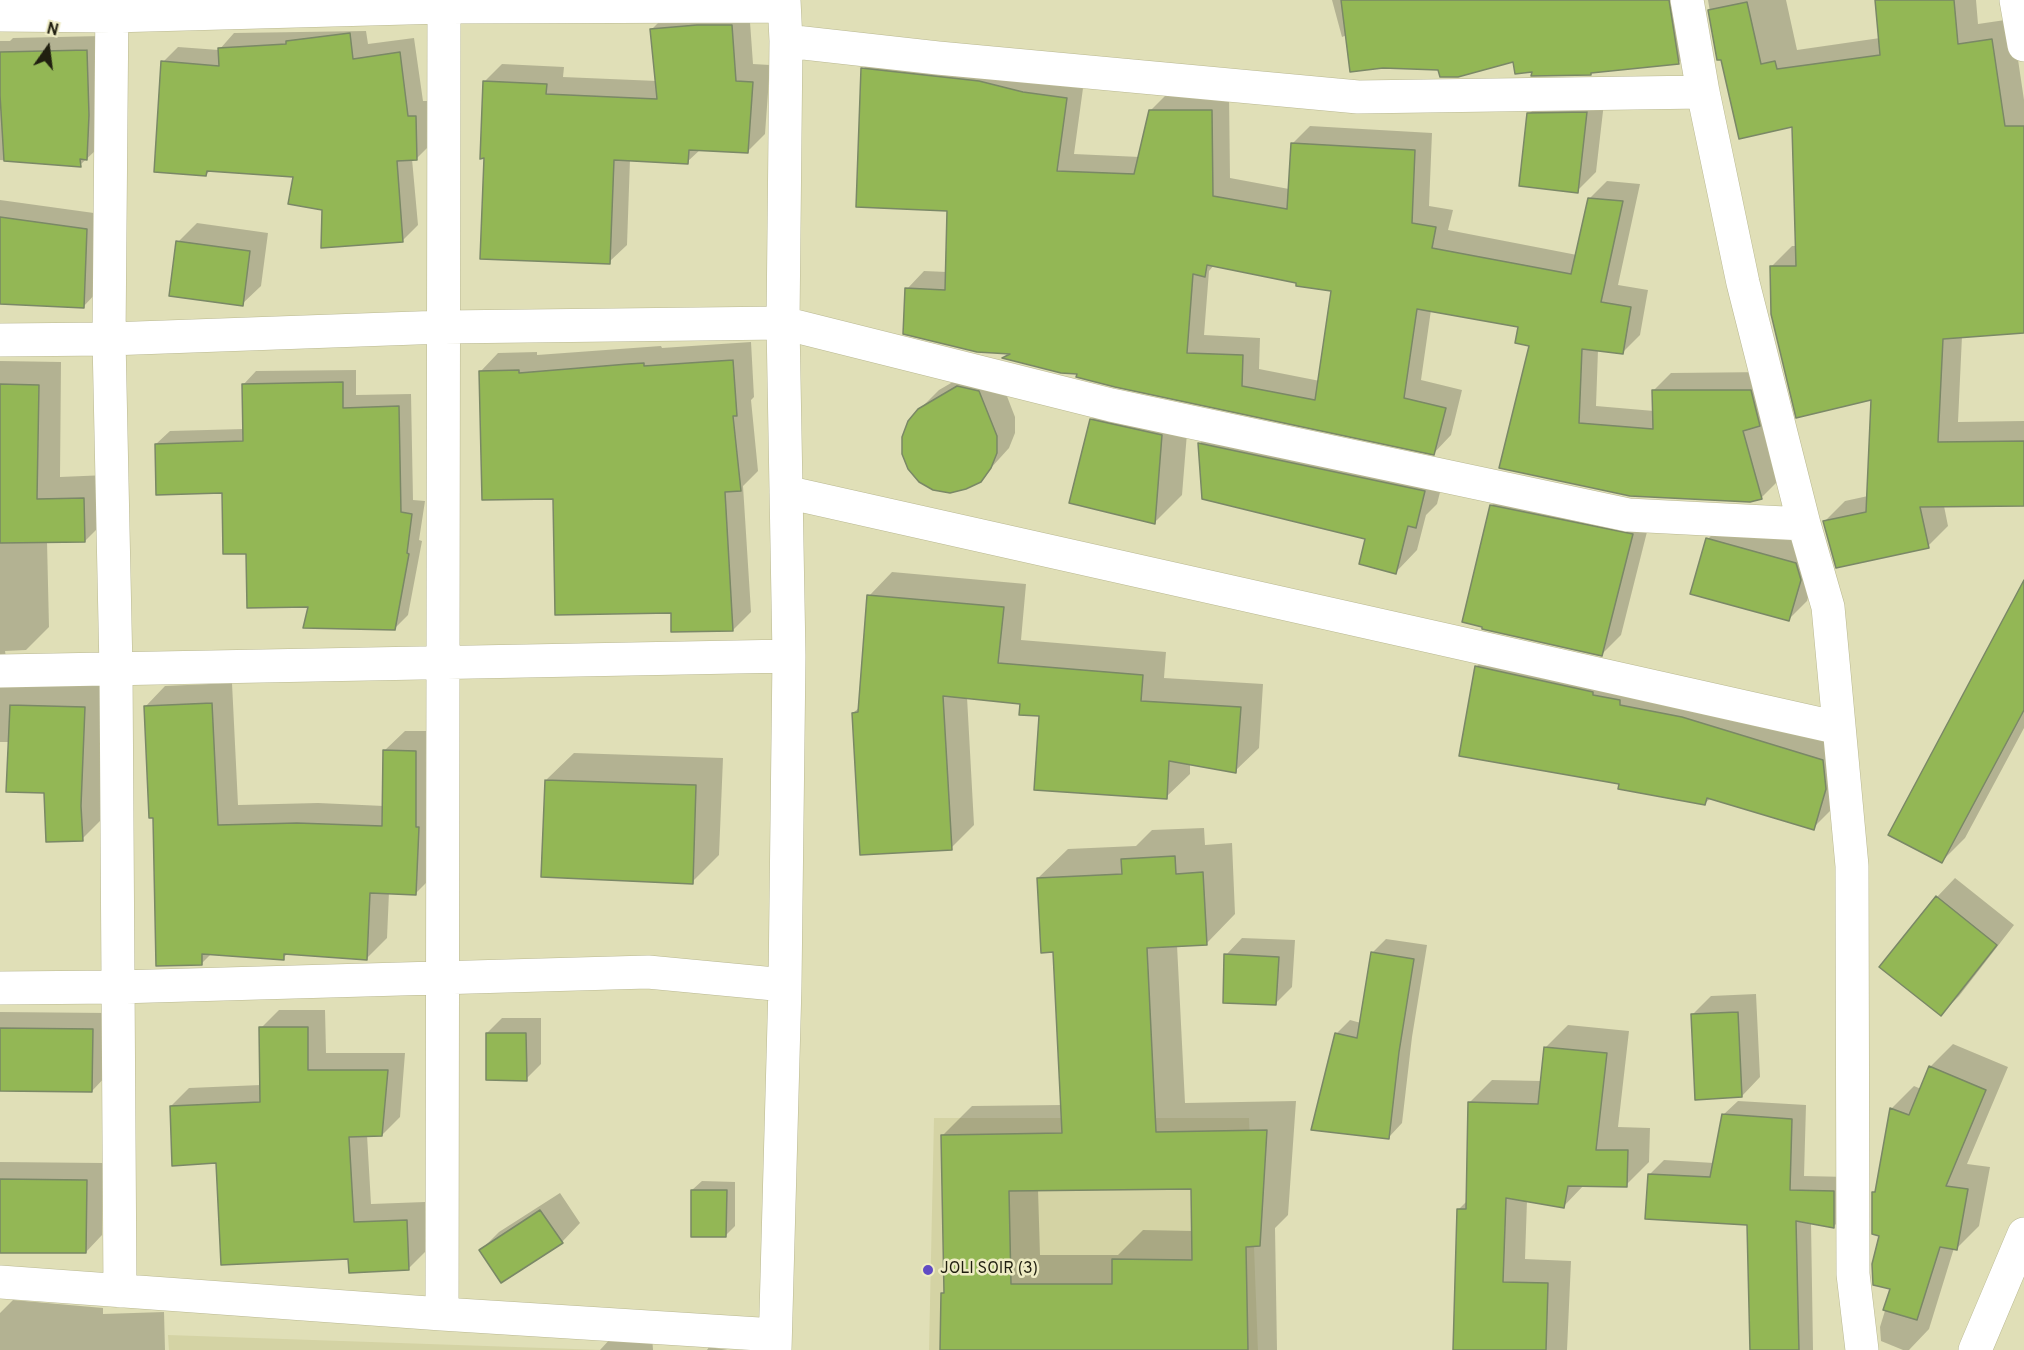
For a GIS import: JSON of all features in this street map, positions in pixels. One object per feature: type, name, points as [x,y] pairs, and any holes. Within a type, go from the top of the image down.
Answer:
[{"type":"street","points":[[1687,0],[1702,92],[1743,283],[1804,524],[1828,607],[1852,866],[1853,1274],[1862,1350]]},
{"type":"street","points":[[2016,0],[2024,45]]},
{"type":"street","points":[[442,1314],[444,3]]},
{"type":"street","points":[[0,15],[112,8],[444,3],[784,3],[786,41],[783,323],[789,656],[785,985],[775,1343],[442,1314],[0,1282]]},
{"type":"street","points":[[112,8],[109,339],[116,670],[120,1291]]},
{"type":"street","points":[[786,41],[950,59],[1358,97],[1702,92]]},
{"type":"street","points":[[0,340],[109,339],[444,327],[783,323],[1111,405],[1628,515],[1804,524]]},
{"type":"street","points":[[786,492],[1839,728]]},
{"type":"street","points":[[0,671],[789,656]]},
{"type":"street","points":[[0,988],[118,987],[648,972],[785,985]]},
{"type":"street","points":[[1975,1350],[2024,1234]]},
{"type":"shaded area","points":[[934,1118],[1249,1118],[1258,1350],[929,1350]]},
{"type":"shaded area","points":[[168,1335],[602,1350],[169,1350]]},
{"type":"building","points":[[1341,0],[1669,0],[1679,64],[1591,73],[1591,75],[1531,76],[1532,72],[1515,74],[1513,62],[1458,77],[1440,77],[1438,70],[1383,68],[1350,72]]},
{"type":"building","points":[[1875,0],[1954,0],[1958,44],[1992,39],[2005,126],[2024,126],[2024,333],[1943,339],[1938,442],[2024,441],[2024,506],[1920,507],[1929,548],[1836,568],[1823,521],[1866,512],[1871,400],[1796,418],[1771,314],[1770,266],[1796,266],[1792,127],[1739,139],[1721,60],[1717,60],[1708,10],[1747,2],[1761,64],[1775,61],[1777,69],[1880,55]]},
{"type":"building","points":[[732,25],[736,81],[753,82],[748,153],[689,150],[688,164],[614,160],[610,264],[480,259],[484,158],[480,159],[483,81],[547,84],[546,94],[657,99],[650,29]]},
{"type":"building","points":[[350,33],[353,59],[400,52],[408,116],[416,116],[417,160],[397,161],[403,242],[321,248],[322,210],[288,204],[293,177],[207,171],[206,176],[154,172],[161,61],[219,66],[218,48],[286,44],[286,41]]},
{"type":"building","points":[[87,50],[89,115],[87,160],[80,159],[81,167],[4,161],[0,52]]},
{"type":"building","points":[[861,68],[979,81],[1023,92],[1067,98],[1057,171],[1134,174],[1149,110],[1212,110],[1213,196],[1287,209],[1291,143],[1415,150],[1412,223],[1436,227],[1432,248],[1571,274],[1588,198],[1623,201],[1601,302],[1631,307],[1623,354],[1582,349],[1579,423],[1653,429],[1652,390],[1751,390],[1760,426],[1743,431],[1762,499],[1750,502],[1630,496],[1499,468],[1529,346],[1515,343],[1518,327],[1417,309],[1404,398],[1446,408],[1434,455],[1115,387],[1076,377],[1077,374],[1061,373],[1002,358],[1010,354],[977,352],[903,334],[905,288],[945,290],[947,211],[856,207]],"holes":[[[1207,265],[1296,283],[1296,286],[1331,291],[1315,400],[1242,386],[1243,355],[1187,353],[1193,274],[1205,277]]]},
{"type":"building","points":[[1587,112],[1578,193],[1519,186],[1527,113]]},
{"type":"building","points":[[0,217],[87,229],[84,308],[0,304]]},
{"type":"building","points":[[176,241],[250,251],[243,306],[169,296]]},
{"type":"building","points":[[733,360],[737,416],[733,416],[741,491],[725,492],[733,631],[671,632],[671,613],[555,615],[553,499],[482,500],[479,371],[519,370],[519,373],[644,363],[644,366]]},
{"type":"building","points":[[343,382],[343,408],[399,406],[401,512],[412,514],[407,553],[409,554],[395,630],[303,628],[308,607],[247,608],[246,554],[223,554],[222,493],[156,495],[155,444],[243,441],[242,384]]},
{"type":"building","points":[[0,384],[39,385],[37,499],[84,498],[85,542],[0,543]]},
{"type":"building","points":[[957,386],[979,391],[997,436],[997,453],[991,468],[981,482],[950,493],[933,490],[919,482],[908,469],[902,454],[902,437],[908,421],[918,409]]},
{"type":"building","points":[[1090,419],[1162,435],[1155,524],[1069,503]]},
{"type":"building","points":[[1198,443],[1425,491],[1416,528],[1408,526],[1396,574],[1359,564],[1365,539],[1202,499]]},
{"type":"building","points":[[1490,505],[1633,534],[1602,656],[1482,629],[1482,627],[1462,622]]},
{"type":"building","points":[[1706,538],[1796,563],[1801,580],[1789,621],[1690,594]]},
{"type":"building","points":[[2024,580],[2024,710],[1942,863],[1888,835]]},
{"type":"building","points":[[867,595],[1004,607],[998,663],[1143,675],[1141,701],[1241,707],[1236,773],[1169,761],[1167,799],[1034,790],[1039,716],[1019,715],[1020,704],[943,696],[952,850],[860,855],[852,713],[858,712]]},
{"type":"building","points":[[1475,666],[1593,692],[1593,695],[1620,700],[1620,705],[1682,717],[1823,760],[1826,789],[1814,830],[1707,798],[1705,805],[1618,789],[1619,784],[1459,756]]},
{"type":"building","points":[[212,703],[218,825],[297,823],[382,826],[383,750],[416,751],[416,827],[419,827],[416,895],[370,893],[367,960],[284,954],[284,960],[202,954],[202,965],[156,966],[153,818],[149,818],[144,706]]},
{"type":"building","points":[[10,705],[85,707],[81,806],[83,841],[46,842],[44,793],[6,792]]},
{"type":"building","points":[[545,780],[696,785],[693,884],[541,877]]},
{"type":"building","points":[[1175,856],[1176,874],[1203,872],[1207,945],[1147,948],[1156,1132],[1267,1130],[1260,1246],[1246,1247],[1248,1350],[940,1350],[941,1293],[944,1293],[941,1135],[1062,1133],[1053,952],[1041,953],[1037,878],[1122,874],[1121,859]],"holes":[[[1191,1189],[1192,1260],[1112,1259],[1112,1284],[1011,1284],[1009,1191]]]},
{"type":"building","points":[[1936,896],[1997,945],[1941,1016],[1879,967]]},
{"type":"building","points":[[1371,952],[1414,959],[1399,1052],[1389,1139],[1311,1130],[1335,1033],[1357,1038]]},
{"type":"building","points":[[1224,954],[1279,957],[1276,1005],[1223,1003]]},
{"type":"building","points":[[1738,1012],[1742,1097],[1695,1100],[1691,1014]]},
{"type":"building","points":[[259,1027],[308,1027],[308,1070],[388,1070],[382,1136],[349,1137],[354,1222],[407,1220],[409,1270],[349,1273],[348,1259],[221,1265],[216,1163],[172,1166],[170,1106],[260,1102]]},
{"type":"building","points":[[0,1028],[93,1029],[92,1092],[0,1091]]},
{"type":"building","points":[[486,1033],[526,1033],[527,1081],[486,1080]]},
{"type":"building","points":[[1544,1047],[1607,1053],[1596,1150],[1628,1150],[1627,1187],[1568,1186],[1564,1208],[1506,1198],[1503,1282],[1548,1283],[1546,1350],[1453,1350],[1457,1209],[1466,1209],[1468,1102],[1538,1104]]},
{"type":"building","points":[[1929,1066],[1986,1090],[1946,1186],[1968,1189],[1957,1250],[1940,1247],[1917,1320],[1883,1310],[1890,1289],[1873,1285],[1872,1264],[1879,1236],[1872,1234],[1872,1192],[1875,1192],[1890,1108],[1909,1115]]},
{"type":"building","points":[[1722,1114],[1792,1119],[1790,1190],[1834,1191],[1834,1228],[1796,1221],[1799,1350],[1750,1350],[1747,1225],[1645,1219],[1648,1174],[1710,1177]]},
{"type":"building","points":[[0,1179],[87,1180],[86,1253],[0,1253]]},
{"type":"building","points":[[691,1190],[727,1190],[726,1237],[691,1237]]},
{"type":"building","points":[[540,1210],[563,1243],[501,1283],[479,1250]]},
{"type":"place","name":"JOLI SOIR (3)","points":[[928,1270]]}]
